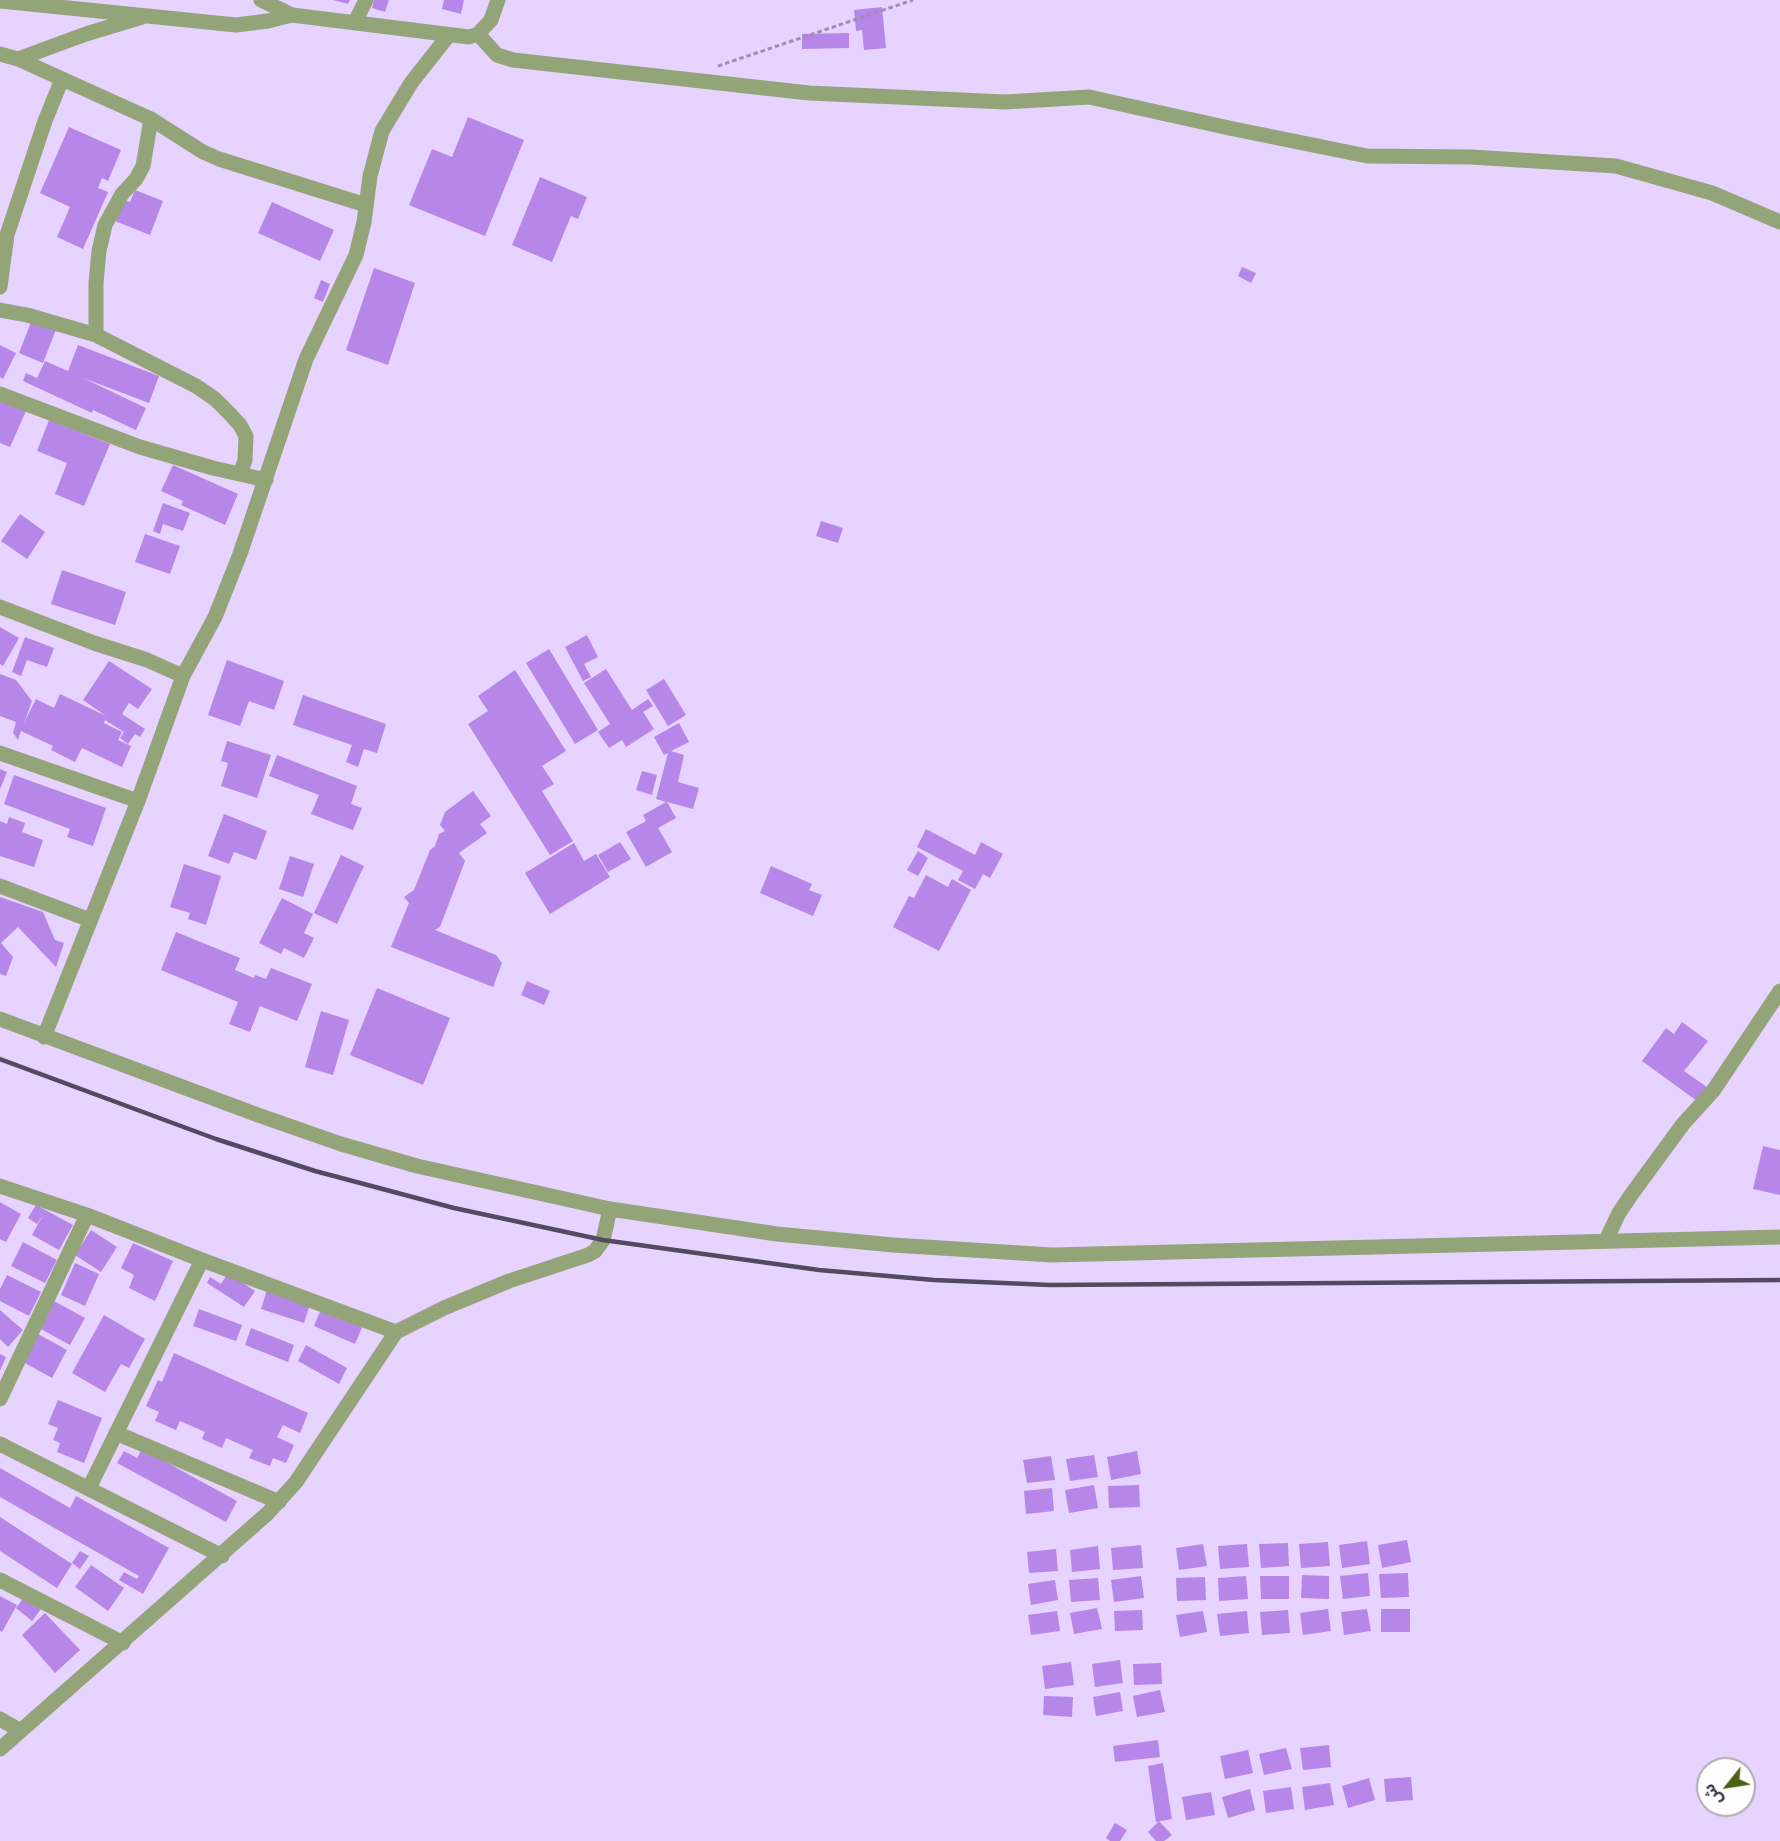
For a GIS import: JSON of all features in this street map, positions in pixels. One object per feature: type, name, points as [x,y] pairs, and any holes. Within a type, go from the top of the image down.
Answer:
[{"type":"street","points":[[261,0],[292,15],[469,38],[478,34],[491,20],[498,0]]},
{"type":"street","points":[[356,22],[366,0]]},
{"type":"street","points":[[0,1],[236,25],[292,15]]},
{"type":"street","points":[[18,59],[86,34],[148,15]]},
{"type":"street","points":[[478,34],[497,55],[513,60],[809,93],[1005,102],[1089,97],[1367,156],[1471,157],[1616,166],[1712,193],[1780,222]]},
{"type":"street","points":[[44,1036],[138,801],[183,676],[215,617],[266,480],[306,359],[356,255],[371,168],[382,131],[411,83],[448,36]]},
{"type":"street","points":[[0,54],[18,59],[151,119],[202,152],[219,159],[366,204]]},
{"type":"street","points":[[0,287],[7,235],[62,79]]},
{"type":"street","points":[[96,335],[96,283],[99,251],[105,225],[122,194],[136,179],[143,166],[151,119]]},
{"type":"street","points":[[0,310],[38,317],[96,335],[174,373],[215,399],[240,425],[246,436],[245,460],[240,474]]},
{"type":"street","points":[[0,394],[140,447],[266,480]]},
{"type":"street","points":[[0,607],[94,643],[147,660],[183,676]]},
{"type":"street","points":[[0,753],[138,801]]},
{"type":"street","points":[[0,886],[90,920]]},
{"type":"street","points":[[1606,1240],[1619,1212],[1683,1124],[1713,1091],[1780,991]]},
{"type":"street","points":[[0,1019],[341,1144],[417,1166],[610,1209],[777,1234],[1052,1256],[1780,1237]]},
{"type":"street","points":[[0,1186],[87,1215],[396,1332]]},
{"type":"street","points":[[0,1749],[222,1556],[279,1502],[320,1449],[396,1332],[500,1284],[595,1251],[603,1240],[610,1209]]},
{"type":"street","points":[[0,1399],[87,1215]]},
{"type":"street","points":[[89,1488],[201,1260]]},
{"type":"street","points":[[116,1433],[279,1502]]},
{"type":"street","points":[[0,1444],[222,1556]]},
{"type":"street","points":[[0,1580],[123,1643]]},
{"type":"street","points":[[0,1719],[21,1731]]},
{"type":"path","points":[[713,68],[913,0]]},
{"type":"building","points":[[333,0],[350,0],[348,4]]},
{"type":"building","points":[[374,0],[389,0],[385,12],[372,8]]},
{"type":"building","points":[[444,0],[464,0],[461,14],[442,9]]},
{"type":"building","points":[[882,7],[886,48],[864,50],[862,30],[856,31],[854,10]]},
{"type":"building","points":[[849,33],[849,48],[802,49],[802,34]]},
{"type":"building","points":[[468,117],[524,140],[485,236],[409,205],[432,149],[452,157]]},
{"type":"building","points":[[69,127],[121,150],[108,181],[102,178],[98,188],[108,192],[83,249],[57,237],[70,207],[40,193]]},
{"type":"building","points":[[540,177],[587,197],[578,219],[571,216],[552,262],[512,245]]},
{"type":"building","points":[[135,190],[163,201],[150,235],[115,221],[123,200],[130,202]]},
{"type":"building","points":[[272,202],[334,230],[320,261],[258,233]]},
{"type":"building","points":[[1242,267],[1256,273],[1251,283],[1238,276]]},
{"type":"building","points":[[374,268],[415,283],[388,365],[346,350]]},
{"type":"building","points":[[321,280],[330,284],[323,302],[314,298]]},
{"type":"building","points":[[33,317],[57,327],[43,363],[19,353]]},
{"type":"building","points":[[0,345],[16,353],[3,379],[0,377]]},
{"type":"building","points":[[78,345],[159,376],[149,403],[83,378],[146,408],[136,430],[93,410],[92,413],[23,381],[26,373],[37,378],[45,361],[68,371]]},
{"type":"building","points":[[0,401],[26,411],[10,447],[0,443]]},
{"type":"building","points":[[49,420],[110,444],[84,506],[55,494],[67,463],[37,451]]},
{"type":"building","points":[[173,465],[238,494],[225,525],[181,505],[183,501],[161,491]]},
{"type":"building","points":[[163,503],[190,513],[183,531],[163,524],[160,534],[153,531]]},
{"type":"building","points":[[20,514],[45,532],[27,559],[1,541]]},
{"type":"building","points":[[821,521],[843,528],[838,543],[816,536]]},
{"type":"building","points":[[145,534],[180,546],[170,574],[135,562]]},
{"type":"building","points":[[62,570],[126,592],[115,625],[51,604]]},
{"type":"building","points":[[0,627],[19,638],[3,666],[0,664]]},
{"type":"building","points":[[587,635],[598,657],[584,664],[591,677],[583,681],[565,647]]},
{"type":"building","points":[[25,637],[54,648],[47,667],[27,660],[21,676],[12,672]]},
{"type":"building","points":[[549,649],[598,730],[575,744],[526,663]]},
{"type":"building","points":[[227,660],[284,681],[274,710],[249,701],[240,726],[208,715]]},
{"type":"building","points":[[109,661],[152,689],[138,709],[129,703],[122,714],[145,729],[140,737],[135,734],[128,744],[120,738],[124,732],[105,720],[104,723],[122,732],[118,740],[131,746],[122,767],[82,748],[75,762],[51,750],[53,746],[21,731],[18,740],[13,733],[16,722],[0,716],[0,674],[16,680],[32,701],[24,723],[36,699],[54,708],[60,694],[106,716],[83,700]]},
{"type":"building","points":[[606,669],[632,710],[648,699],[653,706],[643,712],[654,729],[626,747],[622,740],[609,748],[598,732],[610,724],[584,683]]},
{"type":"building","points":[[515,670],[566,751],[542,766],[554,784],[542,791],[573,841],[550,855],[468,724],[488,711],[478,696]]},
{"type":"building","points":[[664,679],[686,715],[668,726],[646,690]]},
{"type":"building","points":[[303,695],[386,724],[377,753],[364,749],[358,767],[346,762],[352,745],[293,725]]},
{"type":"building","points":[[679,723],[689,742],[671,751],[684,755],[678,782],[699,788],[693,809],[667,802],[676,818],[658,828],[672,852],[646,867],[626,832],[646,821],[643,815],[666,802],[656,799],[668,753],[664,755],[654,737]]},
{"type":"building","points":[[227,741],[271,755],[257,798],[221,786],[228,763],[221,761]]},
{"type":"building","points":[[277,755],[357,786],[351,804],[362,808],[353,830],[311,814],[319,795],[269,776]]},
{"type":"building","points":[[0,769],[7,772],[0,789]]},
{"type":"building","points":[[642,771],[657,775],[652,795],[636,790]]},
{"type":"building","points":[[14,775],[106,808],[93,846],[67,837],[70,829],[4,804]]},
{"type":"building","points":[[473,791],[491,816],[480,824],[487,833],[459,853],[465,861],[440,927],[435,930],[496,955],[502,963],[493,987],[391,947],[409,903],[404,897],[414,890],[430,850],[435,846],[439,834],[445,831],[440,825],[445,812]]},
{"type":"building","points":[[224,814],[267,831],[256,860],[234,852],[229,864],[208,856]]},
{"type":"building","points":[[9,817],[25,823],[22,832],[43,840],[34,867],[0,856],[0,821],[7,824]]},
{"type":"building","points":[[926,829],[975,855],[981,842],[1003,854],[990,878],[983,874],[975,889],[958,880],[963,871],[917,847]]},
{"type":"building","points":[[620,842],[631,859],[608,872],[598,855]]},
{"type":"building","points":[[574,843],[584,861],[596,854],[610,877],[550,914],[525,873]]},
{"type":"building","points":[[918,851],[928,858],[918,876],[907,870]]},
{"type":"building","points":[[341,855],[364,866],[337,924],[314,913]]},
{"type":"building","points":[[290,856],[314,864],[303,897],[279,889]]},
{"type":"building","points":[[184,864],[221,876],[206,925],[188,919],[190,913],[170,907]]},
{"type":"building","points":[[771,866],[812,884],[809,890],[822,895],[813,916],[760,893]]},
{"type":"building","points":[[926,875],[948,887],[952,879],[971,890],[939,951],[893,927],[909,896],[914,898]]},
{"type":"building","points":[[0,897],[43,912],[55,940],[64,943],[56,967],[18,927],[1,943],[13,957],[6,976],[0,974]]},
{"type":"building","points":[[282,898],[313,914],[304,933],[314,938],[304,958],[284,948],[281,954],[259,943]]},
{"type":"building","points":[[176,932],[240,958],[235,970],[254,978],[255,975],[266,979],[271,968],[312,984],[297,1021],[260,1006],[250,1032],[229,1024],[238,1002],[161,970]]},
{"type":"building","points":[[527,981],[550,991],[544,1005],[521,995]]},
{"type":"building","points":[[377,988],[450,1018],[423,1085],[350,1055]]},
{"type":"building","points":[[321,1011],[349,1020],[333,1075],[305,1067]]},
{"type":"building","points":[[1682,1022],[1708,1041],[1684,1071],[1707,1087],[1697,1101],[1642,1061],[1666,1028],[1674,1034]]},
{"type":"building","points":[[1763,1146],[1780,1150],[1780,1195],[1753,1189]]},
{"type":"building","points":[[0,1202],[21,1214],[6,1242],[0,1239]]},
{"type":"building","points":[[36,1205],[73,1225],[59,1250],[32,1235],[43,1215],[37,1224],[28,1218]]},
{"type":"building","points":[[91,1230],[117,1247],[101,1272],[75,1255]]},
{"type":"building","points":[[23,1242],[57,1260],[45,1283],[11,1266]]},
{"type":"building","points":[[133,1243],[173,1261],[155,1301],[129,1288],[134,1275],[121,1268]]},
{"type":"building","points":[[75,1263],[99,1274],[85,1306],[61,1295]]},
{"type":"building","points":[[228,1273],[255,1291],[244,1307],[207,1283],[210,1277],[221,1284]]},
{"type":"building","points":[[7,1275],[41,1292],[29,1316],[0,1301],[0,1289]]},
{"type":"building","points":[[267,1290],[310,1304],[304,1323],[261,1309]]},
{"type":"building","points":[[54,1301],[85,1318],[70,1345],[39,1328]]},
{"type":"building","points":[[322,1307],[363,1325],[355,1344],[314,1326]]},
{"type":"building","points":[[199,1309],[242,1325],[236,1341],[193,1326]]},
{"type":"building","points":[[0,1310],[23,1330],[8,1347],[0,1339]]},
{"type":"building","points":[[104,1315],[145,1339],[129,1368],[121,1364],[105,1392],[72,1373]]},
{"type":"building","points":[[251,1328],[294,1345],[288,1362],[245,1345]]},
{"type":"building","points":[[38,1334],[67,1350],[52,1378],[23,1362]]},
{"type":"building","points":[[306,1345],[347,1368],[339,1384],[298,1361]]},
{"type":"building","points":[[174,1353],[308,1413],[300,1433],[283,1425],[277,1437],[294,1445],[286,1463],[273,1458],[270,1466],[249,1458],[253,1450],[226,1438],[222,1448],[202,1439],[205,1432],[180,1421],[176,1430],[155,1421],[159,1412],[146,1406],[158,1380],[162,1382]]},
{"type":"building","points":[[0,1354],[6,1357],[0,1371]]},
{"type":"building","points":[[58,1400],[102,1418],[84,1463],[57,1452],[60,1443],[53,1440],[58,1428],[48,1424]]},
{"type":"building","points":[[142,1449],[237,1501],[226,1522],[117,1463],[124,1451],[137,1458]]},
{"type":"building","points":[[1137,1451],[1141,1474],[1111,1480],[1107,1457]]},
{"type":"building","points":[[1094,1455],[1098,1477],[1070,1481],[1066,1459]]},
{"type":"building","points":[[1051,1456],[1055,1480],[1027,1483],[1023,1460]]},
{"type":"building","points":[[0,1468],[70,1508],[76,1496],[169,1548],[143,1594],[119,1580],[124,1572],[137,1579],[139,1576],[0,1497]]},
{"type":"building","points":[[1094,1485],[1098,1508],[1069,1513],[1065,1490]]},
{"type":"building","points":[[1139,1485],[1140,1507],[1109,1508],[1108,1486]]},
{"type":"building","points":[[1052,1488],[1054,1511],[1026,1514],[1024,1491]]},
{"type":"building","points":[[0,1517],[72,1564],[57,1588],[0,1551]]},
{"type":"building","points":[[1407,1540],[1411,1562],[1382,1568],[1378,1545]]},
{"type":"building","points":[[1367,1541],[1370,1564],[1342,1568],[1339,1545]]},
{"type":"building","points":[[1328,1542],[1330,1566],[1301,1568],[1299,1544]]},
{"type":"building","points":[[1288,1543],[1289,1566],[1261,1568],[1259,1544]]},
{"type":"building","points":[[1203,1544],[1207,1566],[1179,1570],[1176,1548]]},
{"type":"building","points":[[1247,1544],[1249,1567],[1220,1569],[1218,1546]]},
{"type":"building","points":[[1141,1545],[1143,1568],[1113,1570],[1111,1548]]},
{"type":"building","points":[[1098,1546],[1100,1569],[1072,1572],[1070,1550]]},
{"type":"building","points":[[1056,1549],[1058,1571],[1029,1573],[1027,1552]]},
{"type":"building","points":[[80,1551],[89,1556],[80,1569],[72,1563]]},
{"type":"building","points":[[91,1565],[124,1588],[108,1611],[75,1587]]},
{"type":"building","points":[[1368,1573],[1370,1596],[1343,1599],[1340,1576]]},
{"type":"building","points":[[1408,1573],[1409,1597],[1381,1598],[1379,1574]]},
{"type":"building","points":[[1302,1575],[1329,1576],[1329,1599],[1301,1598]]},
{"type":"building","points":[[1141,1576],[1144,1598],[1114,1602],[1111,1580]]},
{"type":"building","points":[[1246,1576],[1248,1599],[1219,1601],[1218,1578]]},
{"type":"building","points":[[1260,1576],[1289,1576],[1289,1599],[1261,1599]]},
{"type":"building","points":[[1205,1577],[1206,1600],[1177,1601],[1176,1578]]},
{"type":"building","points":[[1098,1578],[1100,1600],[1071,1602],[1069,1580]]},
{"type":"building","points":[[1055,1580],[1058,1600],[1031,1605],[1028,1584]]},
{"type":"building","points":[[0,1596],[17,1605],[2,1632],[0,1631]]},
{"type":"building","points":[[25,1596],[41,1609],[32,1621],[16,1608]]},
{"type":"building","points":[[1097,1608],[1102,1629],[1074,1634],[1070,1613]]},
{"type":"building","points":[[1328,1609],[1331,1631],[1303,1635],[1300,1613]]},
{"type":"building","points":[[1367,1609],[1371,1631],[1344,1635],[1341,1612]]},
{"type":"building","points":[[1381,1609],[1410,1609],[1410,1632],[1381,1632]]},
{"type":"building","points":[[1142,1610],[1143,1630],[1115,1631],[1114,1611]]},
{"type":"building","points":[[1288,1610],[1290,1633],[1262,1635],[1260,1612]]},
{"type":"building","points":[[1057,1611],[1060,1631],[1031,1635],[1028,1615]]},
{"type":"building","points":[[1203,1611],[1207,1632],[1180,1637],[1176,1615]]},
{"type":"building","points":[[1247,1611],[1249,1633],[1220,1636],[1217,1614]]},
{"type":"building","points":[[45,1613],[80,1650],[55,1673],[22,1635]]},
{"type":"building","points":[[1120,1660],[1123,1683],[1095,1687],[1092,1664]]},
{"type":"building","points":[[1071,1662],[1074,1685],[1045,1689],[1042,1666]]},
{"type":"building","points":[[1161,1663],[1162,1684],[1134,1685],[1133,1664]]},
{"type":"building","points":[[1160,1690],[1165,1712],[1137,1717],[1133,1696]]},
{"type":"building","points":[[1120,1692],[1123,1711],[1096,1716],[1093,1697]]},
{"type":"building","points":[[1044,1696],[1073,1697],[1072,1717],[1043,1715]]},
{"type":"building","points":[[1158,1740],[1160,1757],[1115,1762],[1113,1746]]},
{"type":"building","points":[[1329,1745],[1331,1767],[1303,1770],[1300,1748]]},
{"type":"building","points":[[1286,1748],[1292,1769],[1264,1775],[1259,1754]]},
{"type":"building","points":[[1248,1750],[1253,1773],[1225,1779],[1220,1756]]},
{"type":"building","points":[[1163,1763],[1172,1819],[1156,1822],[1148,1766]]},
{"type":"building","points":[[1411,1777],[1413,1800],[1386,1802],[1384,1779]]},
{"type":"building","points":[[1369,1778],[1375,1800],[1348,1808],[1342,1786]]},
{"type":"building","points":[[1330,1783],[1334,1805],[1305,1810],[1302,1787]]},
{"type":"building","points":[[1291,1787],[1294,1809],[1266,1813],[1263,1791]]},
{"type":"building","points":[[1250,1789],[1255,1810],[1228,1818],[1222,1797]]},
{"type":"building","points":[[1211,1792],[1215,1815],[1186,1820],[1182,1797]]},
{"type":"building","points":[[1159,1821],[1172,1835],[1164,1841],[1156,1841],[1148,1832]]},
{"type":"building","points":[[1115,1823],[1127,1830],[1120,1841],[1110,1841],[1106,1838]]},
{"type":"railway","points":[[0,1059],[216,1139],[315,1171],[454,1208],[603,1240],[819,1270],[934,1280],[1050,1285],[1780,1280]]}]
